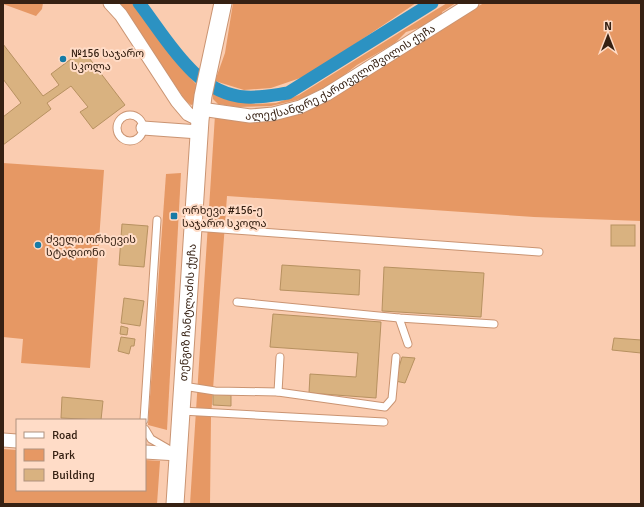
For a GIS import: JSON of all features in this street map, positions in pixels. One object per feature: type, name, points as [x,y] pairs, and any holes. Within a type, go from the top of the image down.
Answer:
[{"type":"street","points":[[110,3],[121,15],[177,101],[188,114],[201,114]]},
{"type":"street","name":"თენგიზ ჩანტლაძის ქუჩა","points":[[175,504],[201,114],[223,3]]},
{"type":"street","name":"ალექსანდრე ქართველიშვილის ქუჩა","points":[[143,128],[201,114],[250,116],[273,114],[300,107],[327,94],[472,3]]},
{"type":"street","points":[[3,440],[16,441]]},
{"type":"street","points":[[146,452],[178,454]]},
{"type":"lane","points":[[144,419],[157,220]]},
{"type":"lane","points":[[193,227],[539,252]]},
{"type":"lane","points":[[237,302],[399,318],[494,324]]},
{"type":"lane","points":[[399,318],[408,344]]},
{"type":"lane","points":[[278,392],[280,357]]},
{"type":"lane","points":[[182,386],[216,390],[278,392],[385,407],[392,399],[396,357]]},
{"type":"lane","points":[[181,411],[384,422]]},
{"type":"lane","points":[[146,431],[151,439],[178,454]]},
{"type":"green space","points":[[43,3],[42,9],[36,16],[3,4]]},
{"type":"green space","points":[[119,3],[132,3],[182,69],[198,86],[197,103],[191,105],[185,100]]},
{"type":"green space","points":[[233,3],[416,3],[309,75],[271,88],[244,90],[215,81],[225,53]]},
{"type":"green space","points":[[447,3],[456,3],[442,12],[442,16],[425,26],[406,32],[395,43],[357,65],[335,82],[301,99],[271,106],[237,107],[218,104],[213,99],[213,93],[242,102],[255,104],[276,103],[299,95]]},
{"type":"green space","points":[[484,3],[641,3],[641,221],[534,217],[227,196],[211,417],[210,504],[190,504],[215,115],[267,120]]},
{"type":"green space","points":[[3,163],[104,170],[90,368],[21,363],[23,339],[3,337]]},
{"type":"green space","points":[[181,173],[167,430],[148,425],[166,174]]},
{"type":"green space","points":[[3,449],[16,450],[16,491],[146,491],[146,460],[160,461],[157,504],[3,504]]},
{"type":"building","points":[[3,44],[43,96],[59,85],[51,74],[83,50],[125,105],[93,129],[80,112],[88,107],[71,86],[47,103],[51,109],[3,145],[3,117],[21,103],[3,79]]},
{"type":"building","points":[[122,224],[148,226],[144,267],[119,265]]},
{"type":"building","points":[[611,225],[635,225],[635,246],[611,246]]},
{"type":"building","points":[[282,265],[360,270],[359,295],[280,290]]},
{"type":"building","points":[[384,267],[484,273],[481,317],[382,311]]},
{"type":"building","points":[[124,298],[144,301],[140,326],[121,323]]},
{"type":"building","points":[[273,314],[381,322],[376,398],[309,393],[310,374],[356,377],[358,353],[270,347]]},
{"type":"building","points":[[121,326],[128,328],[127,335],[120,334]]},
{"type":"building","points":[[121,337],[135,339],[134,346],[131,346],[129,354],[118,351]]},
{"type":"building","points":[[614,338],[641,340],[641,353],[612,350]]},
{"type":"building","points":[[402,357],[415,358],[405,383],[395,381]]},
{"type":"building","points":[[213,394],[231,395],[231,406],[213,405]]},
{"type":"building","points":[[62,397],[103,401],[101,419],[61,418]]},
{"type":"waterway","points":[[139,3],[172,48],[197,75],[212,86],[228,94],[246,97],[288,93],[432,3]]},
{"type":"place","name":"№156 საჯარო სკოლა","points":[[63,59]]},
{"type":"place","name":"ორხევი #156-ე საჯარო სკოლა","points":[[174,216]]},
{"type":"place","name":"ძველი ორხევის სტადიონი","points":[[38,245]]}]
